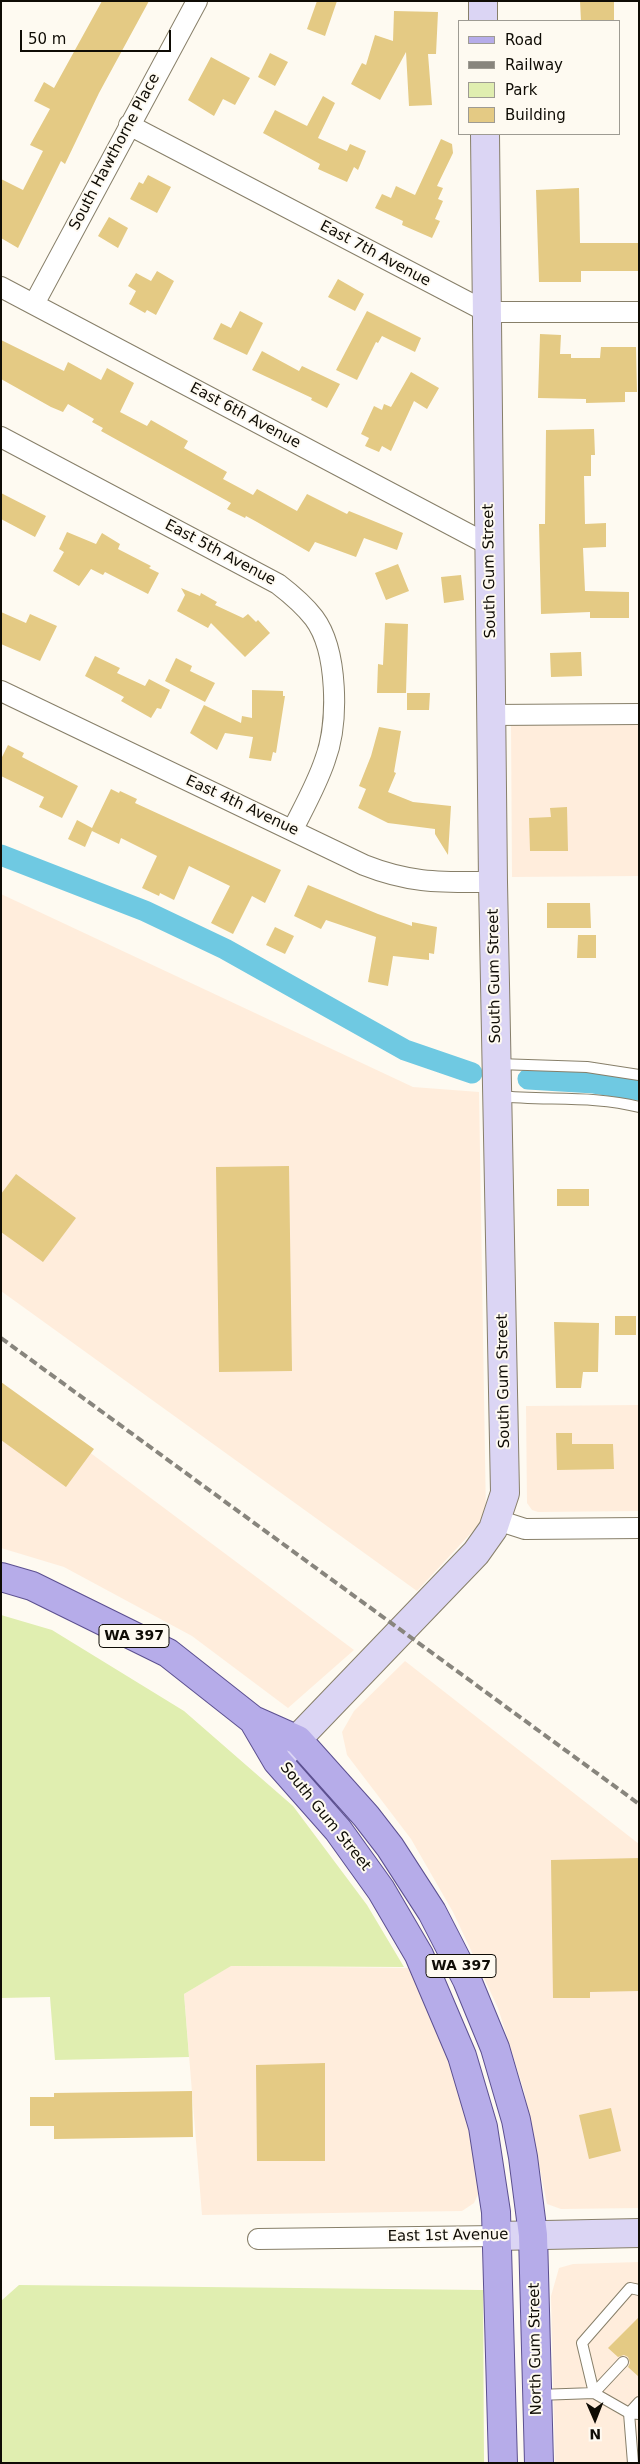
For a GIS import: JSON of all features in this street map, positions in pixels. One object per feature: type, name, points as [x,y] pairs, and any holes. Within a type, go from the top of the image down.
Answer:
[{"type":"main road","points":[[483,1],[483,20]]},
{"type":"main road","name":"South Gum Street","points":[[485,135],[493,882],[505,1493],[497,1520],[488,1537],[476,1553],[277,1761],[332,1822],[361,1860],[400,1922],[434,1988],[462,2056],[480,2118],[494,2187],[498,2236]]},
{"type":"main road","name":"WA 397","points":[[1,1577],[32,1586],[168,1653],[253,1720],[298,1740]]},
{"type":"main road","name":"WA 397","points":[[253,1720],[277,1761]]},
{"type":"main road","name":"South Gum Street","points":[[298,1740],[342,1787],[390,1847],[427,1903],[453,1950],[485,2022],[508,2094],[523,2157],[533,2235]]},
{"type":"main road","name":"East 1st Avenue","points":[[498,2236],[639,2233]]},
{"type":"main road","name":"North Gum Street","points":[[533,2235],[539,2463]]},
{"type":"main road","name":"WA 397","points":[[498,2236],[504,2463]]},
{"type":"street","name":"South Hawthorne Place","points":[[34,304],[196,1]]},
{"type":"street","name":"East 7th Avenue","points":[[129,125],[487,312],[639,312]]},
{"type":"street","name":"East 6th Avenue","points":[[1,287],[489,545]]},
{"type":"street","name":"East 5th Avenue","points":[[1,437],[278,584],[299,601],[315,619],[326,640],[331,660],[332,734],[326,759],[293,829]]},
{"type":"street","name":"East 4th Avenue","points":[[1,691],[293,829],[364,865],[392,876],[424,882],[493,882]]},
{"type":"street","points":[[492,715],[639,714]]},
{"type":"street","points":[[497,1520],[525,1529],[639,1528]]},
{"type":"street","name":"East 1st Avenue","points":[[258,2239],[498,2236]]},
{"type":"lane","points":[[497,1064],[587,1067],[639,1075]]},
{"type":"lane","points":[[498,1096],[535,1100],[590,1099],[639,1107]]},
{"type":"lane","points":[[594,2393],[582,2343],[630,2288],[639,2290]]},
{"type":"lane","points":[[594,2393],[623,2362]]},
{"type":"lane","points":[[537,2395],[594,2393],[634,2414]]},
{"type":"lane","points":[[633,2463],[634,2414],[639,2402]]},
{"type":"shaded area","points":[[639,722],[639,876],[512,877],[511,724]]},
{"type":"shaded area","points":[[1,894],[413,1087],[479,1092],[486,1517],[417,1591],[1,1291]]},
{"type":"shaded area","points":[[1,1386],[354,1650],[288,1708],[192,1636],[64,1567],[1,1548]]},
{"type":"shaded area","points":[[639,1405],[639,1511],[538,1512],[532,1510],[527,1503],[526,1406]]},
{"type":"shaded area","points":[[405,1661],[639,1844],[639,2208],[561,2209],[547,2204],[524,2091],[498,2008],[453,1912],[411,1839],[347,1755],[342,1732],[354,1711]]},
{"type":"shaded area","points":[[230,1966],[412,1968],[441,2038],[463,2102],[481,2188],[474,2203],[462,2211],[202,2215],[184,1994]]},
{"type":"shaded area","points":[[639,2262],[639,2463],[555,2463],[551,2296],[559,2268],[573,2264]]},
{"type":"green space","points":[[1,1615],[52,1630],[184,1711],[293,1806],[367,1905],[404,1967],[231,1966],[184,1994],[189,2057],[55,2060],[50,1997],[1,1998]]},
{"type":"green space","points":[[19,2285],[483,2290],[484,2463],[1,2463],[1,2301]]},
{"type":"building","points":[[102,1],[149,1],[99,93],[65,164],[61,161],[18,248],[1,238],[1,179],[23,190],[43,151],[30,145],[50,109],[34,101],[44,82],[54,88]]},
{"type":"building","points":[[317,1],[337,1],[325,36],[307,29]]},
{"type":"building","points":[[580,1],[614,1],[614,20],[581,20]]},
{"type":"building","points":[[394,11],[438,12],[436,54],[428,54],[432,105],[409,106],[406,52],[380,100],[351,84],[362,63],[366,65],[375,35],[393,41]]},
{"type":"building","points":[[270,53],[288,62],[275,86],[258,77]]},
{"type":"building","points":[[211,57],[250,78],[235,105],[223,99],[214,116],[188,100]]},
{"type":"building","points":[[323,96],[335,103],[318,138],[347,151],[350,144],[366,151],[358,170],[354,167],[347,182],[318,169],[320,164],[263,133],[275,110],[307,126]]},
{"type":"building","points":[[441,139],[452,144],[453,153],[437,186],[443,188],[438,199],[443,201],[435,219],[440,221],[432,238],[402,225],[403,221],[375,208],[382,194],[391,198],[396,186],[415,195]]},
{"type":"building","points":[[148,175],[171,187],[157,213],[130,199],[139,182],[143,184]]},
{"type":"building","points":[[579,188],[580,243],[639,243],[639,271],[581,271],[581,282],[539,282],[536,190]]},
{"type":"building","points":[[109,217],[128,228],[118,248],[98,236]]},
{"type":"building","points":[[157,271],[174,281],[156,315],[147,310],[145,313],[129,304],[136,291],[128,286],[136,273],[151,281]]},
{"type":"building","points":[[338,279],[364,294],[355,311],[328,297]]},
{"type":"building","points":[[240,311],[263,323],[247,355],[213,339],[221,323],[231,328]]},
{"type":"building","points":[[367,311],[421,338],[415,352],[382,336],[378,343],[376,342],[357,380],[336,370]]},
{"type":"building","points":[[540,334],[561,335],[560,354],[571,354],[571,358],[600,358],[601,347],[636,347],[637,392],[625,392],[625,402],[586,403],[586,399],[538,398]]},
{"type":"building","points":[[1,340],[64,371],[68,362],[101,380],[107,368],[134,383],[120,412],[147,426],[151,420],[188,441],[184,448],[227,472],[223,479],[253,495],[257,489],[297,511],[307,494],[347,514],[349,511],[403,533],[397,550],[364,538],[356,557],[315,542],[309,552],[246,516],[245,518],[227,509],[231,503],[101,431],[103,428],[92,422],[94,419],[68,404],[63,412],[1,379]]},
{"type":"building","points":[[262,351],[299,371],[302,366],[340,384],[327,408],[311,400],[312,398],[252,370]]},
{"type":"building","points":[[411,372],[439,388],[427,409],[414,401],[391,451],[382,446],[379,452],[365,446],[369,438],[361,434],[374,406],[382,410],[384,404],[391,407]]},
{"type":"building","points":[[594,429],[595,455],[591,455],[591,476],[584,476],[585,524],[606,523],[606,547],[583,548],[585,591],[629,592],[629,618],[590,618],[590,612],[541,614],[539,524],[545,524],[546,430]]},
{"type":"building","points":[[1,493],[46,516],[35,537],[1,519]]},
{"type":"building","points":[[67,532],[96,544],[102,533],[120,544],[118,549],[151,566],[149,568],[159,573],[148,594],[105,572],[103,575],[91,569],[79,586],[53,571],[64,552],[59,549]]},
{"type":"building","points":[[398,564],[409,591],[386,600],[375,573]]},
{"type":"building","points":[[461,575],[464,600],[444,603],[441,577]]},
{"type":"building","points":[[181,588],[200,596],[201,593],[217,602],[215,605],[243,618],[248,614],[256,622],[258,620],[270,633],[245,657],[211,623],[208,628],[177,611],[185,595]]},
{"type":"building","points":[[1,612],[26,623],[30,614],[57,626],[40,661],[1,644]]},
{"type":"building","points":[[385,623],[408,624],[406,693],[377,693],[378,664],[383,665]]},
{"type":"building","points":[[581,652],[582,676],[551,677],[550,653]]},
{"type":"building","points":[[95,656],[120,668],[117,673],[145,686],[149,679],[170,690],[161,709],[157,708],[151,718],[121,701],[124,697],[85,676]]},
{"type":"building","points":[[176,658],[192,666],[190,671],[215,683],[205,702],[165,681]]},
{"type":"building","points":[[252,690],[283,691],[283,696],[285,696],[276,753],[273,752],[271,761],[249,758],[253,737],[225,733],[217,750],[190,733],[204,705],[241,723],[242,716],[252,718]]},
{"type":"building","points":[[407,693],[430,693],[429,710],[407,710]]},
{"type":"building","points":[[379,727],[401,731],[394,772],[396,773],[388,792],[413,802],[451,806],[448,855],[435,834],[435,829],[388,823],[358,808],[366,789],[359,786],[371,756]]},
{"type":"building","points":[[8,745],[24,753],[22,757],[78,786],[62,818],[39,807],[44,797],[1,776],[1,759]]},
{"type":"building","points":[[111,789],[137,799],[135,803],[281,870],[265,903],[252,896],[233,934],[211,923],[230,886],[189,866],[174,900],[160,893],[159,896],[142,888],[157,856],[121,838],[119,844],[92,831],[85,847],[68,839],[77,820],[92,828]]},
{"type":"building","points":[[567,807],[568,851],[530,851],[529,818],[551,817],[550,808]]},
{"type":"building","points":[[308,885],[412,926],[412,922],[437,927],[434,954],[429,953],[429,960],[393,956],[388,986],[368,982],[376,937],[326,920],[321,929],[294,916]]},
{"type":"building","points":[[547,903],[590,903],[591,928],[547,928]]},
{"type":"building","points":[[275,927],[294,936],[285,954],[266,945]]},
{"type":"building","points":[[578,935],[596,935],[596,958],[577,958]]},
{"type":"building","points":[[289,1166],[292,1371],[219,1372],[216,1167]]},
{"type":"building","points":[[16,1174],[76,1218],[43,1262],[1,1232],[1,1194]]},
{"type":"building","points":[[557,1189],[589,1189],[589,1206],[557,1206]]},
{"type":"building","points":[[615,1316],[636,1316],[636,1335],[615,1335]]},
{"type":"building","points":[[554,1322],[599,1323],[598,1372],[583,1372],[581,1388],[556,1388]]},
{"type":"building","points":[[1,1382],[94,1449],[66,1487],[1,1440]]},
{"type":"building","points":[[556,1433],[572,1433],[572,1444],[613,1444],[614,1469],[557,1470]]},
{"type":"building","points":[[639,1858],[639,1991],[590,1992],[590,1998],[553,1998],[551,1860]]},
{"type":"building","points":[[325,2063],[325,2161],[257,2161],[256,2065]]},
{"type":"building","points":[[192,2091],[193,2137],[54,2139],[54,2126],[30,2126],[30,2097],[54,2097],[54,2093]]},
{"type":"building","points":[[611,2108],[621,2151],[589,2159],[579,2115]]},
{"type":"building","points":[[639,2317],[639,2377],[628,2367],[630,2363],[628,2357],[624,2355],[618,2357],[608,2348]]},
{"type":"waterway","points":[[1,855],[145,911],[225,949],[405,1050],[472,1073]]},
{"type":"waterway","points":[[528,1079],[594,1083],[639,1090]]},
{"type":"railway","points":[[1,1338],[639,1804]]}]
